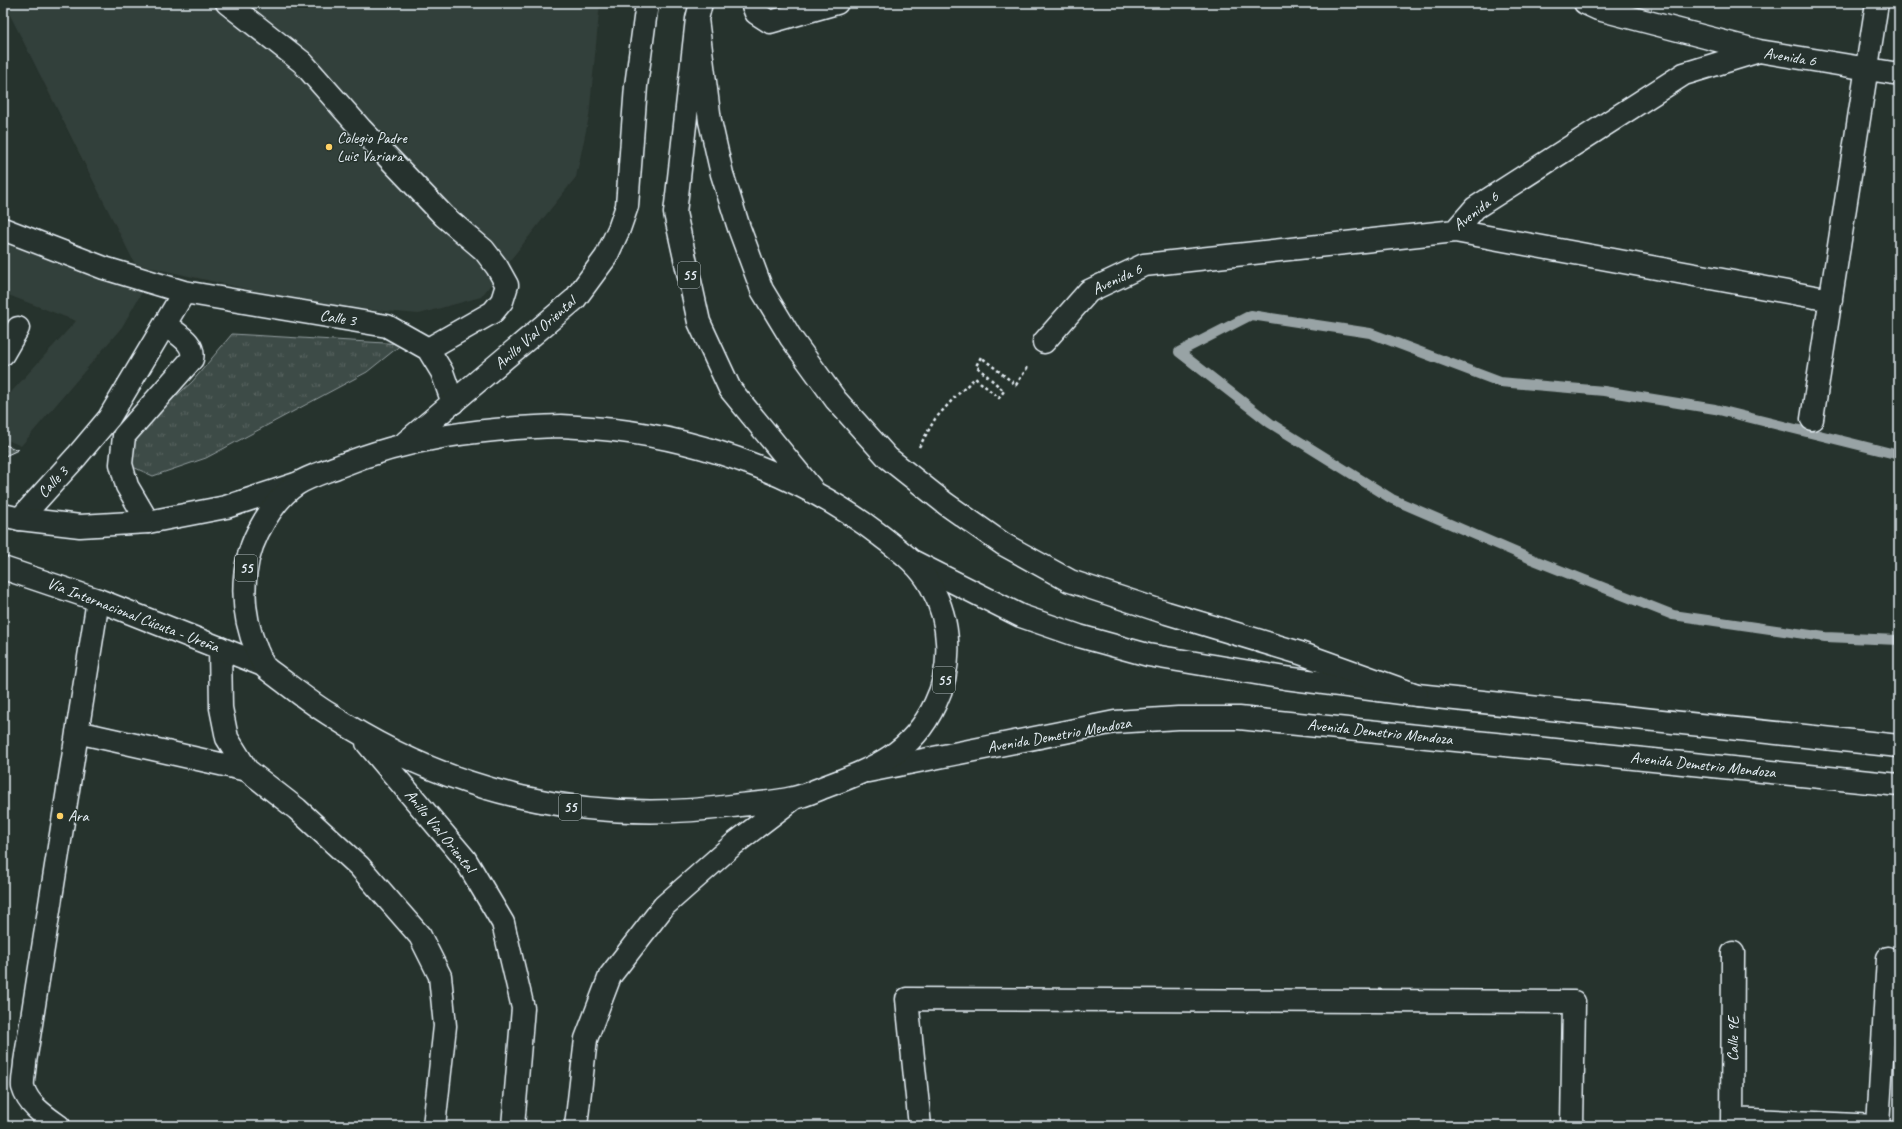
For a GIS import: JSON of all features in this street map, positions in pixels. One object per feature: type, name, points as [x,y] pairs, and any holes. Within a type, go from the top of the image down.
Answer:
[{"type":"main road","points":[[227,3],[302,62],[361,129],[444,216],[484,250],[508,285],[502,301],[493,312],[428,349]]},
{"type":"main road","name":"Anillo Vial Oriental","points":[[404,444],[575,299],[606,257],[619,229],[627,206],[636,86],[647,3]]},
{"type":"main road","points":[[752,3],[756,13],[770,22],[837,3]]},
{"type":"main road","points":[[1585,3],[1598,9],[1759,51]]},
{"type":"main road","points":[[1812,419],[1877,3]]},
{"type":"main road","points":[[699,11],[710,121],[722,174],[739,228],[762,290],[791,338],[836,400],[888,458],[946,504],[1003,544],[1070,581],[1167,613],[1300,653],[1417,695]]},
{"type":"main road","name":"55","points":[[699,11],[675,213],[698,322],[730,389],[816,494]]},
{"type":"main road","name":"Avenida 6","points":[[1044,342],[1089,291],[1144,266],[1455,231],[1475,208],[1684,74],[1759,51],[1899,74]]},
{"type":"main road","name":"Calle 3","points":[[3,229],[104,268],[184,292],[387,326],[428,349],[442,372],[453,403]]},
{"type":"main road","points":[[1455,231],[1831,300]]},
{"type":"main road","name":"Calle 3","points":[[11,517],[77,456],[109,418],[166,325],[184,292]]},
{"type":"main road","points":[[148,522],[127,486],[120,464],[124,436],[192,359],[193,353],[189,344],[166,325]]},
{"type":"main road","points":[[3,354],[18,328]]},
{"type":"main road","name":"55","points":[[561,426],[614,430],[667,439],[718,453],[768,471],[816,494],[866,525],[914,562],[930,585],[942,611],[948,638],[945,674],[940,694],[928,719],[911,742],[889,759],[865,772],[794,798],[696,811],[638,812],[580,808],[522,798],[466,782],[412,761],[360,735],[309,701],[263,665],[250,634],[244,601],[246,568],[256,536],[273,508],[296,484],[358,458],[404,444],[456,433],[508,427],[561,426]]},
{"type":"main road","points":[[11,517],[80,526],[148,522],[226,507],[296,484]]},
{"type":"main road","points":[[914,562],[1022,616],[1079,636],[1148,655],[1285,678],[1417,695],[1899,746]]},
{"type":"main road","name":"Vía Internacional Cúcuta - Ureña","points":[[3,568],[98,600],[263,665]]},
{"type":"main road","points":[[60,1126],[46,1117],[31,1102],[23,1086],[25,1062],[98,600]]},
{"type":"main road","points":[[220,648],[221,708],[227,738],[247,770],[297,809],[359,866],[420,936],[440,976],[445,1026],[434,1126]]},
{"type":"main road","name":"Avenida Demetrio Mendoza","points":[[865,772],[1115,722],[1178,718],[1239,718],[1899,786]]},
{"type":"main road","points":[[77,732],[247,770]]},
{"type":"main road","name":"Anillo Vial Oriental","points":[[360,735],[466,859],[503,923],[523,1008],[513,1126]]},
{"type":"main road","name":"55","points":[[576,1126],[586,1039],[610,976],[664,906],[734,844],[794,798]]},
{"type":"main road","name":"Calle 9E","points":[[1732,1123],[1733,953]]},
{"type":"main road","points":[[1732,1123],[1878,1126],[1888,958]]},
{"type":"main road","points":[[920,1126],[907,999],[1574,1002],[1572,1126]]},
{"type":"path","points":[[905,471],[935,419],[975,378],[999,398],[1004,391],[976,366],[981,357],[1016,385],[1044,342]]},
{"type":"shaded area","name":"Colegio Padre Luis Variara","points":[[4,3],[600,3],[589,117],[576,177],[481,297],[419,314],[323,306],[135,264]]},
{"type":"shaded area","points":[[3,243],[142,292],[122,327],[21,446],[3,438],[3,401],[76,321],[3,293]]},
{"type":"green space","points":[[232,334],[402,344],[367,372],[206,458],[153,476],[133,467],[130,437],[192,382]]},
{"type":"building","points":[[3,444],[18,450],[3,457]]},
{"type":"waterway","points":[[1899,455],[1715,409],[1604,391],[1500,382],[1370,333],[1251,315],[1179,352],[1270,423],[1392,499],[1529,558],[1673,615],[1825,637],[1899,640]]},
{"type":"place","name":"Colegio Padre Luis Variara","points":[[329,147]]},
{"type":"place","name":"Ara","points":[[60,816]]}]
